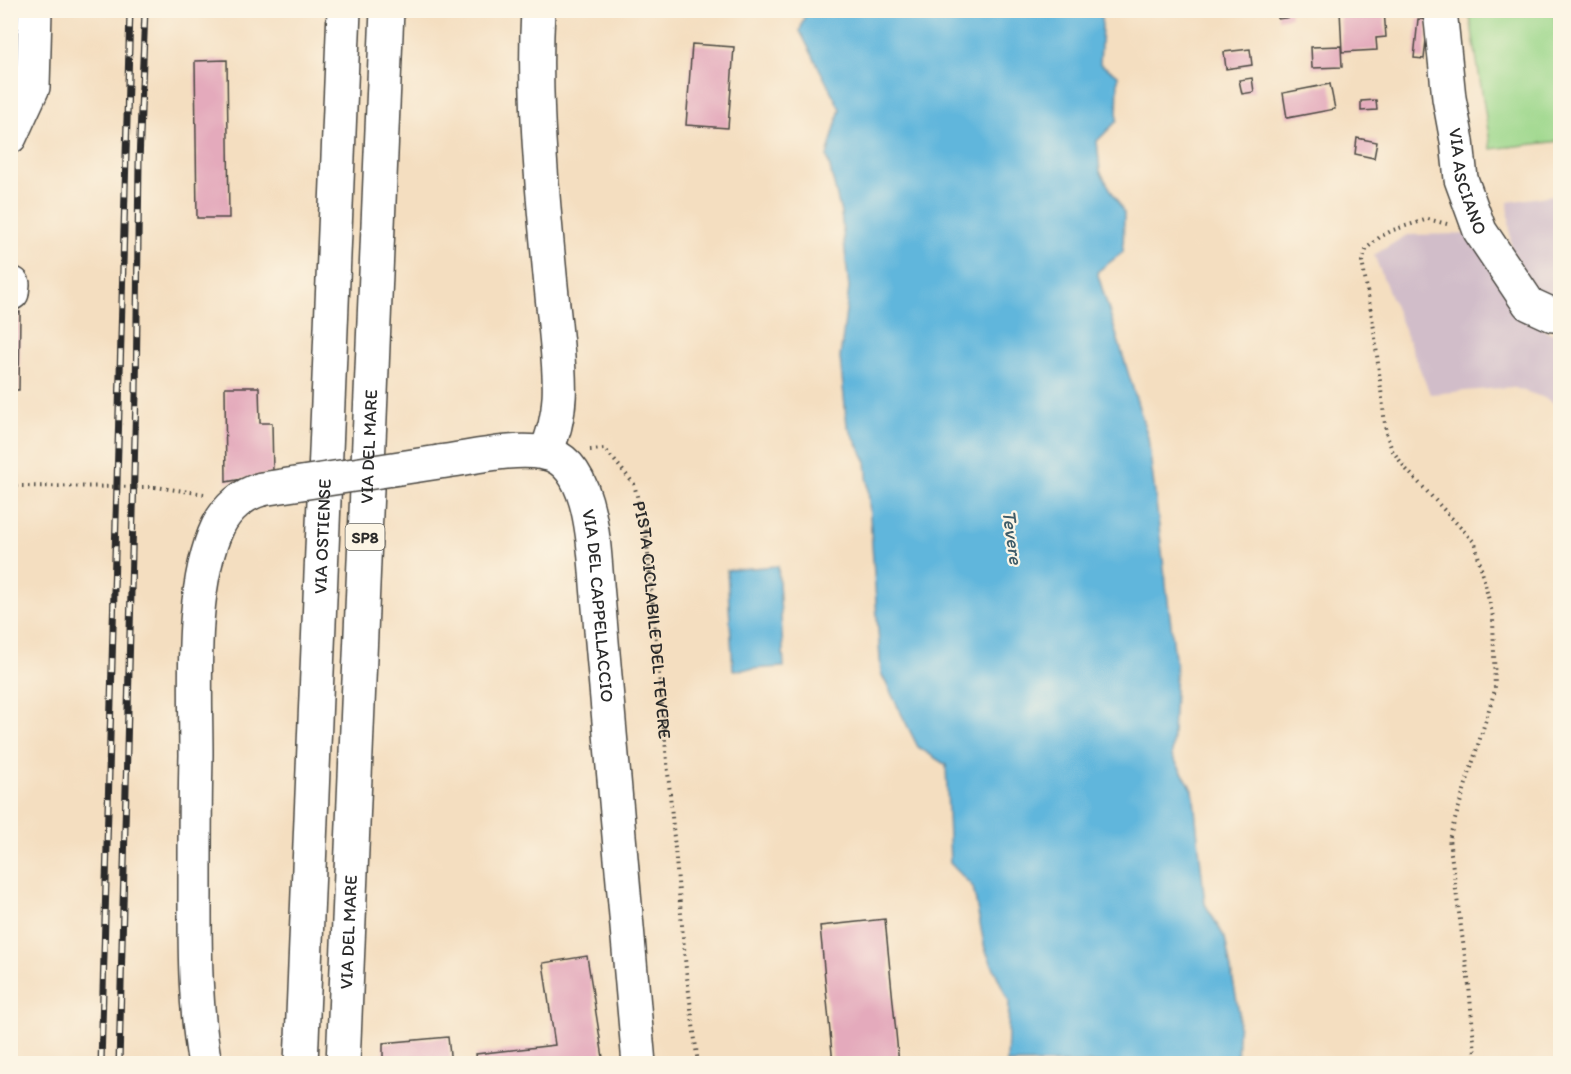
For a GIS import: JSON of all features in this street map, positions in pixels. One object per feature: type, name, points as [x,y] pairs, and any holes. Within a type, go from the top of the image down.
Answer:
[{"type":"main road","points":[[10,136],[33,87],[35,10]]},
{"type":"main road","name":"VIA OSTIENSE","points":[[301,1064],[344,10]]},
{"type":"main road","name":"VIA DEL MARE","points":[[343,1064],[387,10]]},
{"type":"main road","points":[[205,1064],[197,1010],[194,937],[197,650],[199,597],[208,556],[218,526],[232,506],[249,493],[262,489],[515,452],[545,453],[558,420],[560,379],[545,219],[535,75],[538,10]]},
{"type":"main road","name":"VIA ASCIANO","points":[[1440,10],[1449,98],[1458,141],[1461,179],[1480,231],[1529,304],[1553,315],[1560,315]]},
{"type":"main road","name":"VIA DEL CAPPELLACCIO","points":[[545,453],[557,458],[569,468],[583,493],[589,515],[639,1064]]},
{"type":"path","points":[[1476,1064],[1469,986],[1449,839],[1495,690],[1493,616],[1475,543],[1406,469],[1392,450],[1386,433],[1374,330],[1362,261],[1367,248],[1380,237],[1393,230],[1428,219],[1480,231]]},
{"type":"path","name":"PISTA CICLABILE DEL TEVERE","points":[[545,453],[605,448],[634,484],[644,522],[685,957],[698,1064]]},
{"type":"path","points":[[10,486],[155,487],[206,494]]},
{"type":"shaded area","points":[[1560,194],[1560,309],[1543,302],[1511,250],[1508,202]]},
{"type":"shaded area","points":[[1462,234],[1482,242],[1530,321],[1560,338],[1560,406],[1512,387],[1430,394],[1374,255],[1407,235]]},
{"type":"green space","points":[[1469,11],[1554,11],[1560,55],[1560,141],[1491,149]]},
{"type":"water","name":"Tevere","points":[[806,11],[1100,11],[1102,26],[1100,64],[1118,75],[1117,121],[1097,141],[1100,171],[1124,213],[1123,252],[1097,272],[1148,437],[1176,666],[1172,756],[1193,790],[1205,904],[1225,938],[1239,1012],[1237,1063],[1007,1063],[1009,1002],[985,949],[973,887],[950,863],[946,765],[918,747],[881,673],[866,460],[847,425],[840,358],[849,288],[841,213],[827,156],[840,109],[800,31]]},
{"type":"water","points":[[778,566],[784,667],[733,670],[727,570]]},
{"type":"building","points":[[1278,10],[1290,10],[1291,17],[1278,19]]},
{"type":"building","points":[[1340,10],[1384,10],[1386,37],[1376,38],[1377,50],[1342,52]]},
{"type":"building","points":[[1418,19],[1428,20],[1424,59],[1414,58]]},
{"type":"building","points":[[692,44],[734,47],[728,128],[686,125]]},
{"type":"building","points":[[1341,46],[1342,67],[1312,68],[1311,47]]},
{"type":"building","points":[[1250,49],[1252,65],[1226,69],[1224,52]]},
{"type":"building","points":[[227,60],[229,218],[197,218],[195,61]]},
{"type":"building","points":[[1252,78],[1254,92],[1242,94],[1239,80]]},
{"type":"building","points":[[1330,84],[1335,109],[1287,118],[1283,93]]},
{"type":"building","points":[[1376,100],[1377,110],[1361,111],[1361,101]]},
{"type":"building","points":[[1357,138],[1377,142],[1374,158],[1355,154]]},
{"type":"building","points":[[10,312],[20,312],[19,390],[10,390]]},
{"type":"building","points":[[225,387],[259,387],[260,423],[272,423],[273,473],[226,482]]},
{"type":"building","points":[[885,919],[899,1064],[833,1064],[820,926]]},
{"type":"building","points":[[587,956],[604,1064],[477,1064],[476,1054],[555,1045],[543,963]]},
{"type":"building","points":[[448,1037],[451,1064],[383,1064],[383,1043]]},
{"type":"railway","points":[[101,1064],[130,10]]},
{"type":"railway","points":[[119,1064],[136,395],[139,162],[145,10]]}]
